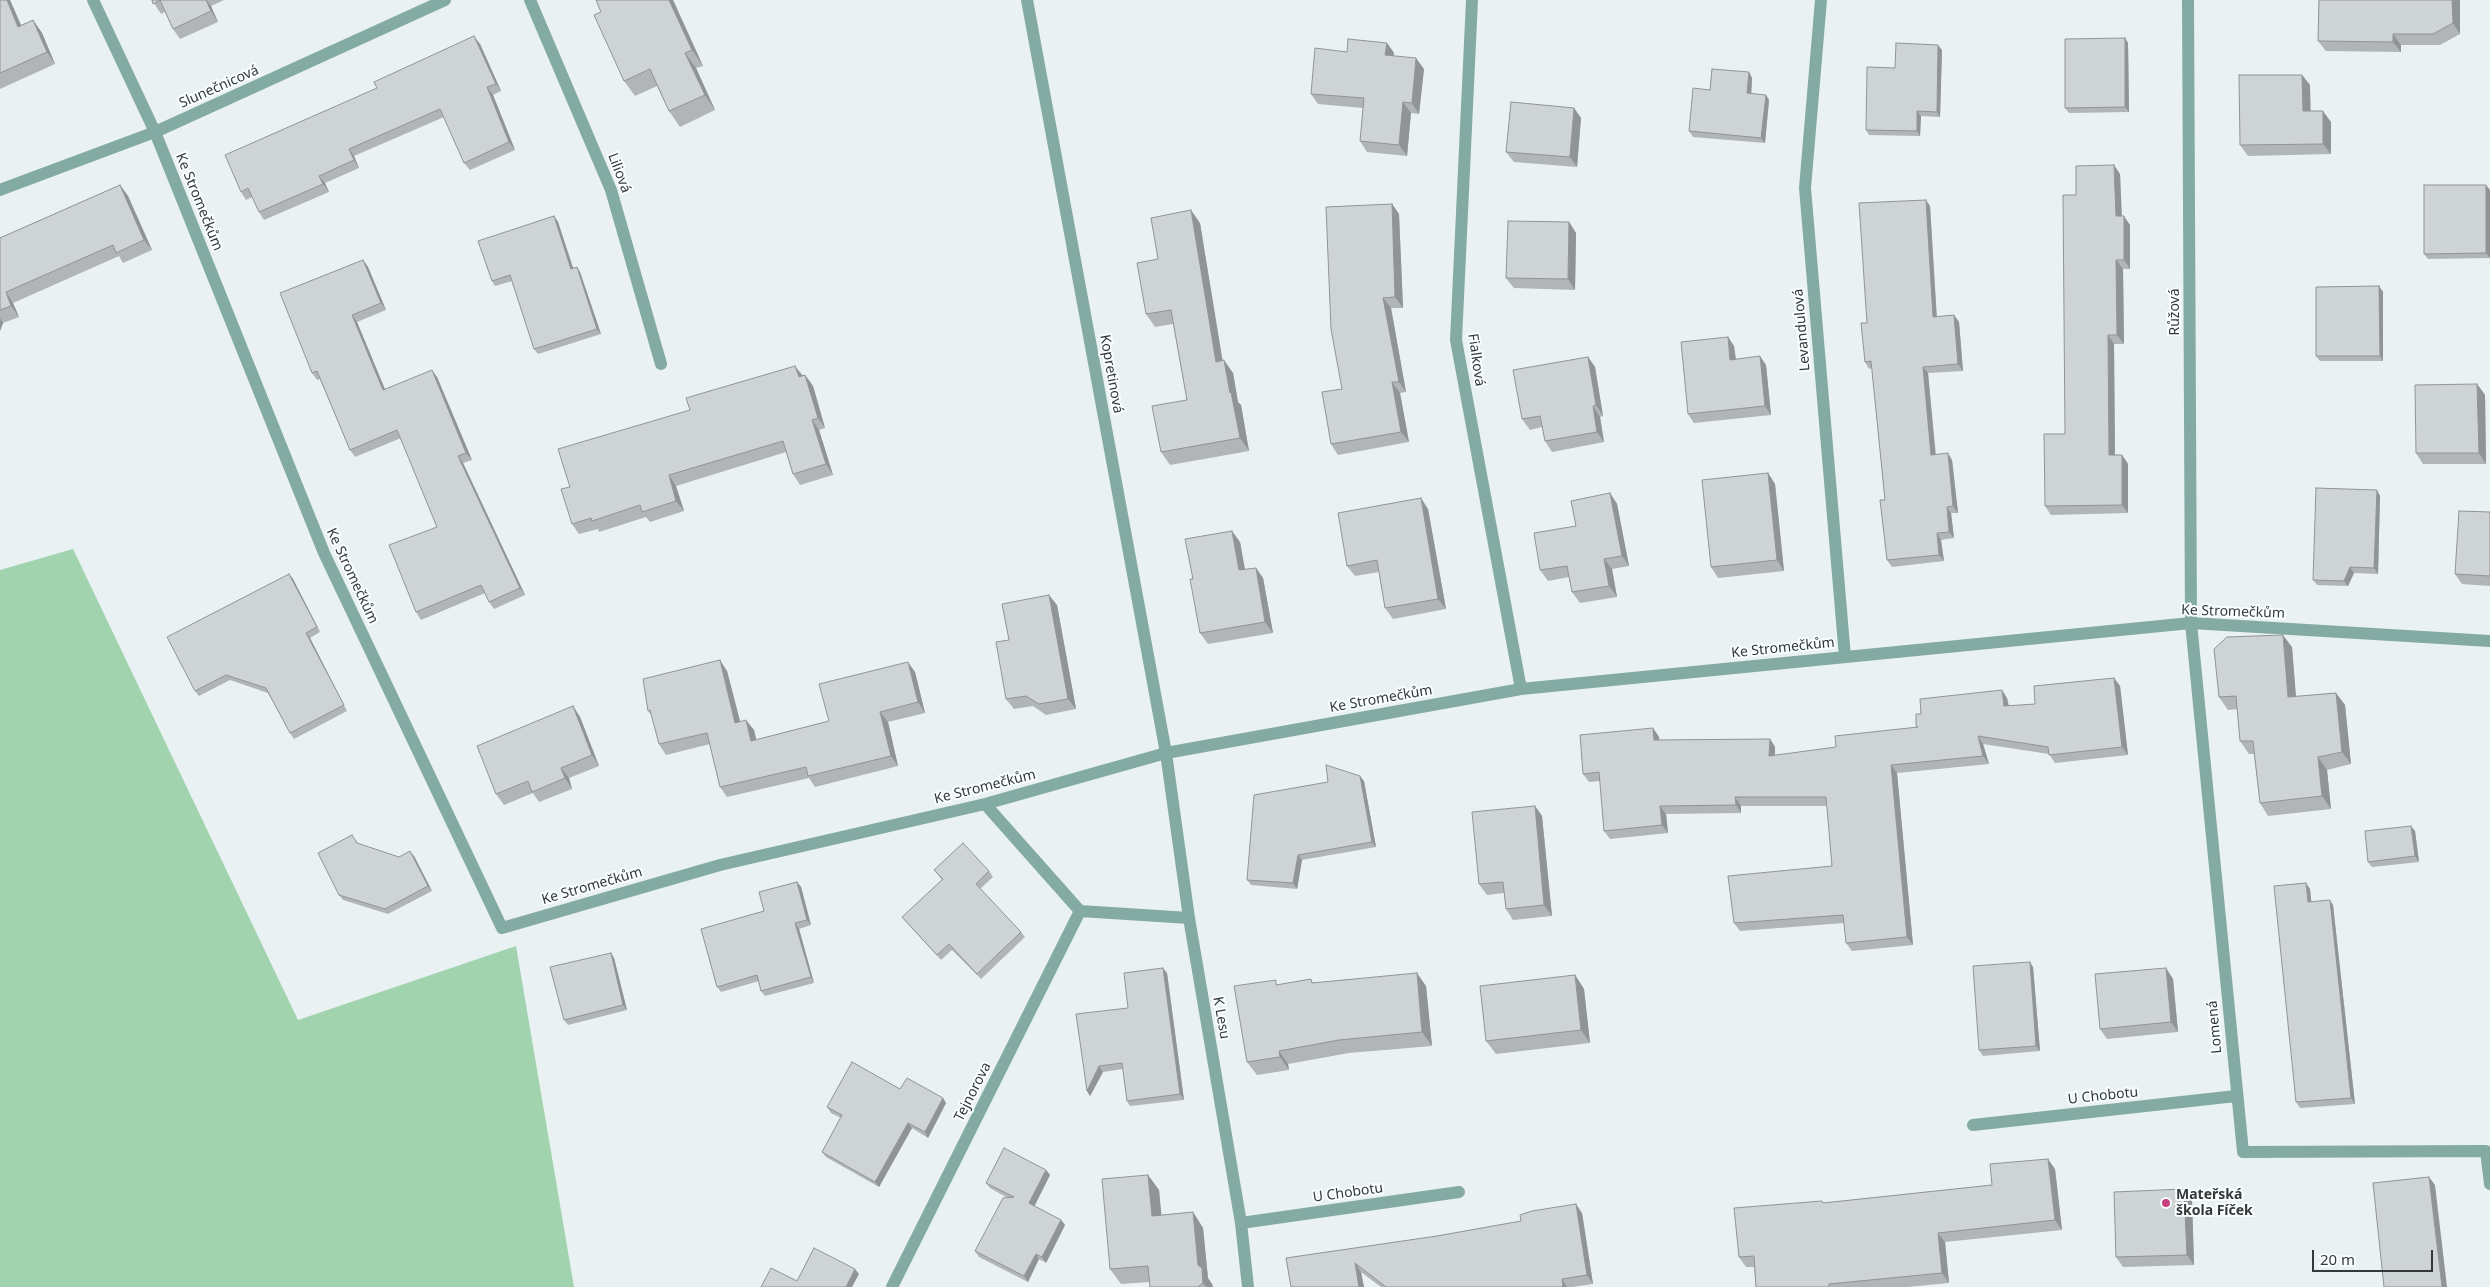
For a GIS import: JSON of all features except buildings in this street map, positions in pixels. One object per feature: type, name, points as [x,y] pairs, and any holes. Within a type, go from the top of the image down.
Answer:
[{"type":"street","name":"Ke Stromečkům","points":[[93,0],[155,132],[324,553],[502,928],[720,865],[985,804],[1166,753],[1521,689],[2192,623],[2490,641]]},
{"type":"street","name":"Slunečnicová","points":[[0,190],[155,132],[445,0]]},
{"type":"street","name":"Liliová","points":[[530,0],[611,190],[661,364]]},
{"type":"street","name":"Kopretinová","points":[[1027,0],[1166,753]]},
{"type":"street","name":"Fialková","points":[[1472,0],[1456,340],[1521,689]]},
{"type":"street","name":"Levandulová","points":[[1821,0],[1804,188],[1845,657]]},
{"type":"street","name":"Růžová","points":[[2188,0],[2192,623]]},
{"type":"street","name":"Lomená","points":[[2192,623],[2236,1096],[2243,1152],[2486,1151],[2490,1184]]},
{"type":"street","name":"K Lesu","points":[[1166,753],[1189,918],[1241,1223],[1248,1287]]},
{"type":"street","points":[[985,804],[1080,911],[1189,918]]},
{"type":"street","name":"Tejnorova","points":[[892,1287],[1080,911]]},
{"type":"street","name":"U Chobotu","points":[[1973,1125],[2236,1096]]},
{"type":"street","name":"U Chobotu","points":[[1241,1223],[1459,1192]]},
{"type":"green space","points":[[73,549],[298,1020],[516,946],[574,1287],[0,1287],[0,570]]},
{"type":"place","name":"Mateřská škola Fíček","points":[[2166,1203]]}]
